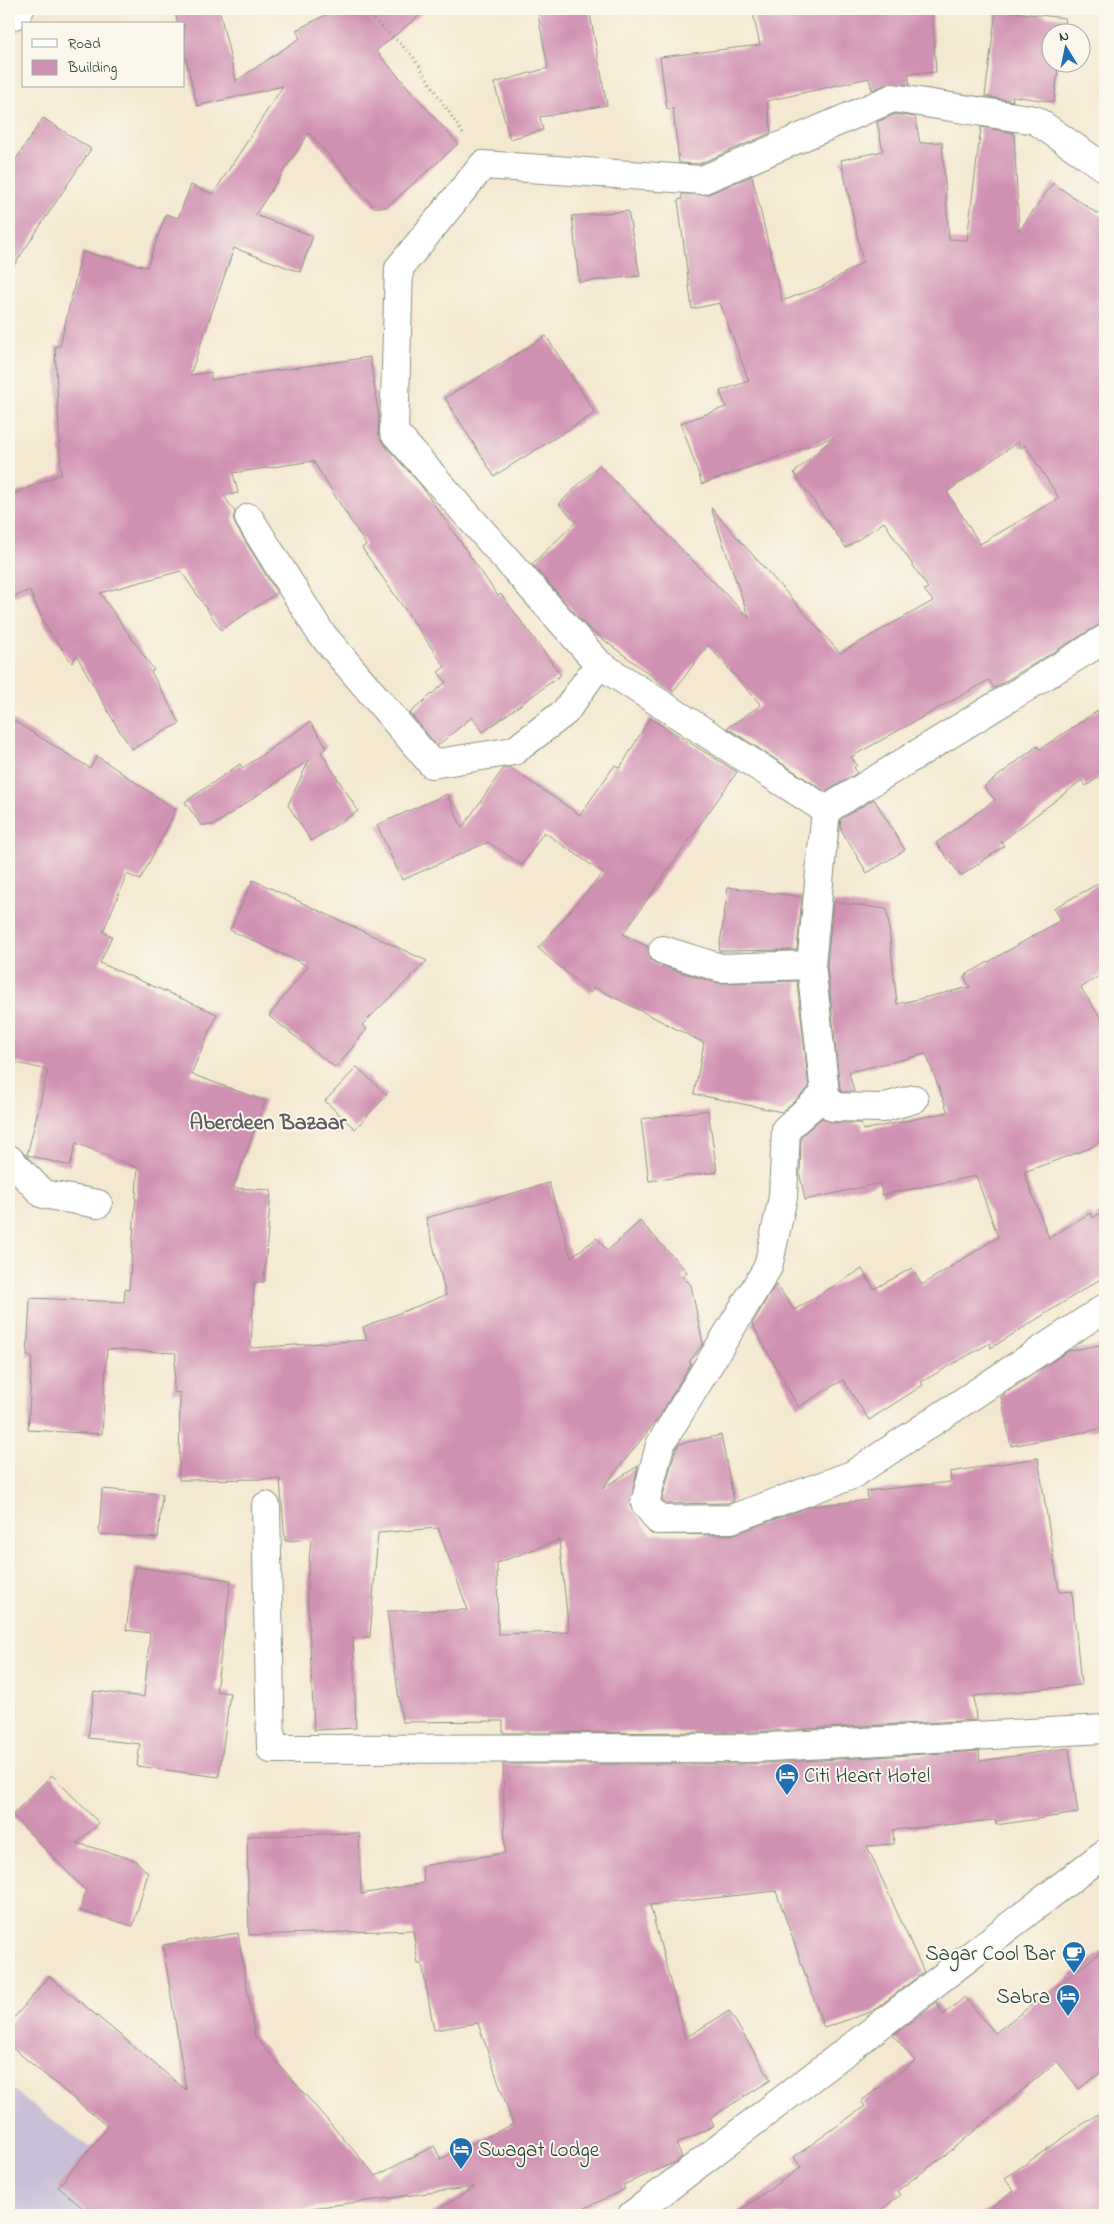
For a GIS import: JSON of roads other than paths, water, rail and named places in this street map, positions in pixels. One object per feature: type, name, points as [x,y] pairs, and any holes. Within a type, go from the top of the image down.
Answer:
[{"type":"street","points":[[9,17],[17,14],[20,9]]},
{"type":"street","points":[[826,810],[599,664],[394,432],[399,268],[483,165],[702,180],[893,98],[1035,120],[1105,168]]},
{"type":"street","points":[[249,518],[320,632],[432,764],[514,751],[565,712],[599,664]]},
{"type":"street","points":[[826,810],[1105,638]]},
{"type":"street","points":[[826,810],[811,965],[825,1094],[833,1107],[882,1108],[914,1099]]},
{"type":"street","points":[[663,950],[721,968],[811,965]]},
{"type":"street","points":[[825,1094],[786,1130],[783,1198],[768,1267],[660,1445],[646,1503],[658,1520],[731,1519],[852,1475],[1105,1308]]},
{"type":"street","points":[[9,1159],[43,1194],[98,1204]]},
{"type":"street","points":[[266,1506],[271,1750],[750,1748],[1105,1729]]},
{"type":"street","points":[[632,2215],[1105,1853]]},
{"type":"place","name":"Citi Heart Hotel","points":[[787,1796]]},
{"type":"place","name":"Sagar Cool Bar","points":[[1074,1974]]},
{"type":"place","name":"Sabra","points":[[1068,2017]]},
{"type":"place","name":"Swagat Lodge","points":[[461,2170]]},
{"type":"district","name":"Aberdeen Bazaar","points":[[268,1121]]}]
